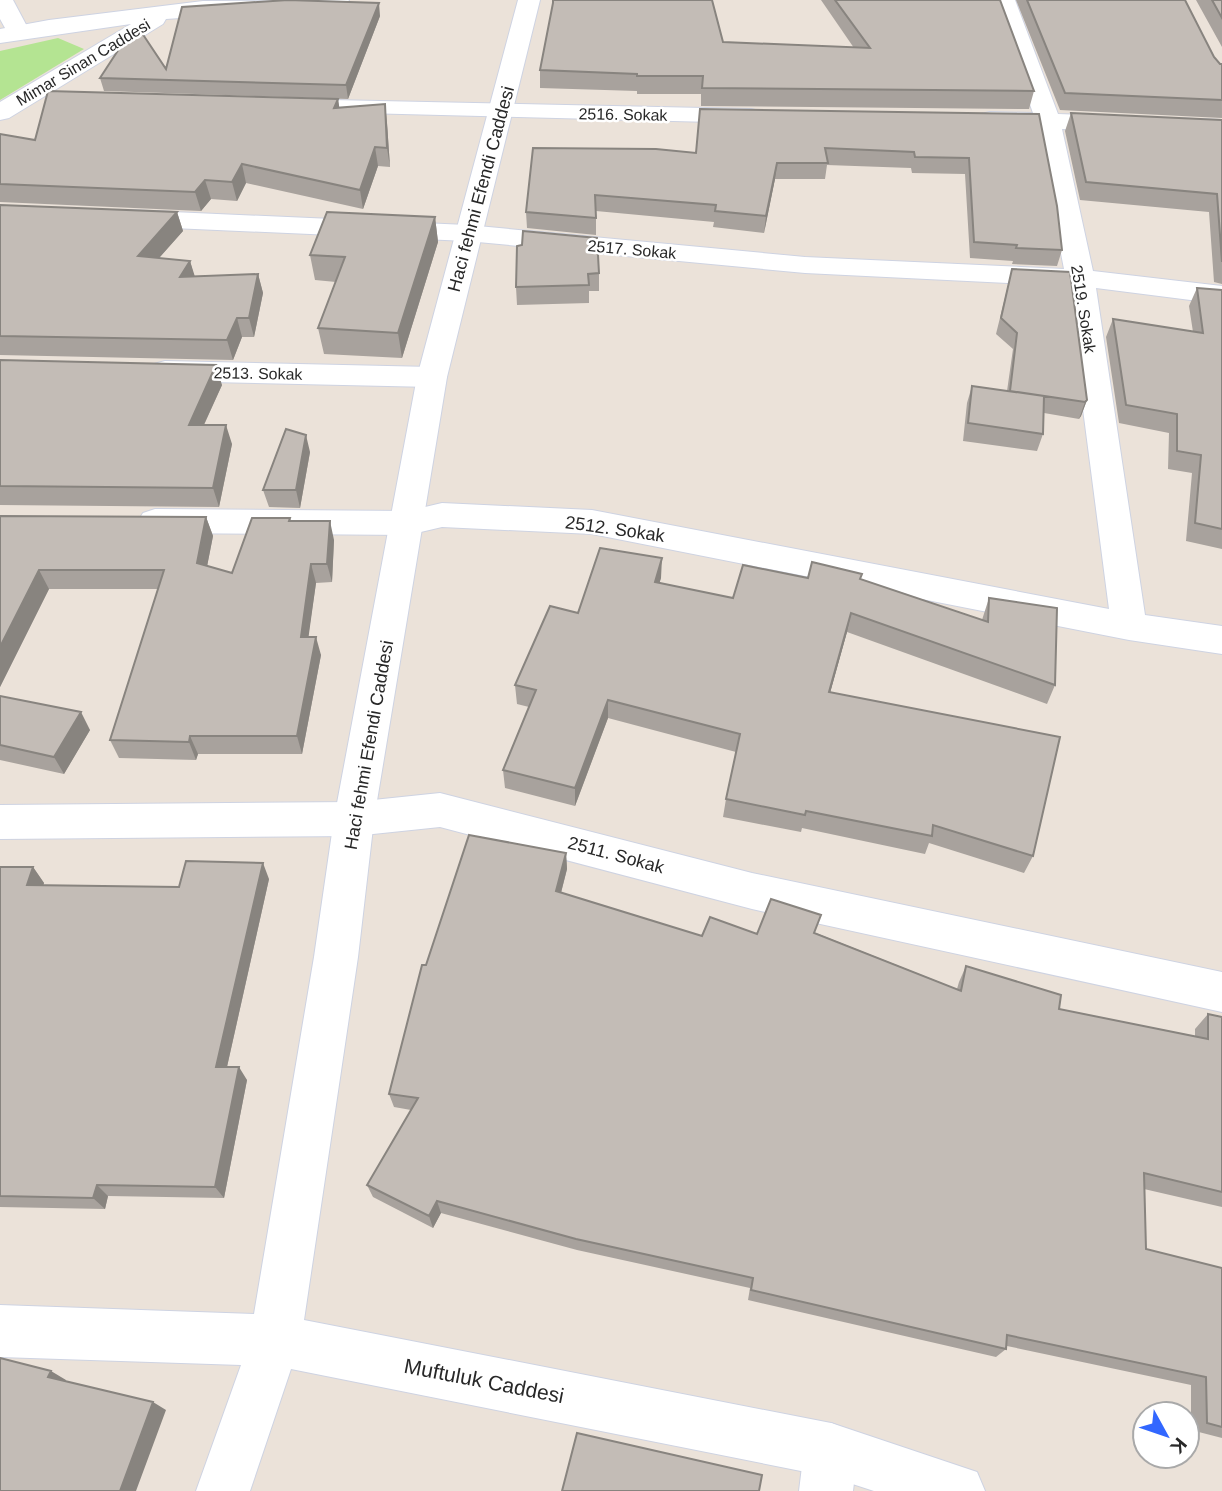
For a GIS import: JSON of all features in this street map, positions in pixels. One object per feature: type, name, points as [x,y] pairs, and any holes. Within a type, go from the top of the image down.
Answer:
[{"type":"street","points":[[2,0],[9,34],[166,12],[288,1],[338,0]]},
{"type":"street","name":"Haci fehmi Efendi Caddesi","points":[[223,1491],[275,1340],[337,957],[354,819],[432,377],[529,0]]},
{"type":"street","name":"2519. Sokak","points":[[1004,0],[1048,120],[1080,278],[1129,626]]},
{"type":"street","name":"Mimar Sinan Caddesi","points":[[0,113],[166,12]]},
{"type":"street","points":[[25,98],[65,99]]},
{"type":"street","name":"2516. Sokak","points":[[311,107],[502,113],[775,116]]},
{"type":"street","points":[[966,119],[1222,128]]},
{"type":"street","name":"2517. Sokak","points":[[96,217],[467,233],[805,265],[1080,278],[1222,295]]},
{"type":"street","name":"2513. Sokak","points":[[139,370],[432,377]]},
{"type":"street","name":"2512. Sokak","points":[[122,521],[408,523],[442,515],[593,522],[1129,626],[1222,640]]},
{"type":"street","name":"2511. Sokak","points":[[0,822],[354,819],[440,810],[752,891],[1222,992]]},
{"type":"street","name":"Muftuluk Caddesi","points":[[0,1331],[275,1340],[828,1470],[958,1491]]},
{"type":"green space","points":[[58,38],[84,49],[0,100],[0,51]]},
{"type":"building","points":[[288,0],[379,3],[346,85],[100,78],[130,32],[138,27],[166,69],[182,7]]},
{"type":"building","points":[[553,0],[712,0],[723,42],[870,48],[835,0],[1000,0],[1034,91],[702,88],[703,76],[637,76],[540,70]]},
{"type":"building","points":[[1027,0],[1185,0],[1214,57],[1222,64],[1222,100],[1065,93]]},
{"type":"building","points":[[1212,0],[1222,0],[1222,18]]},
{"type":"building","points":[[48,91],[338,99],[334,108],[385,104],[387,148],[375,147],[360,190],[242,164],[232,182],[205,180],[195,192],[0,184],[0,134],[35,140]]},
{"type":"building","points":[[700,109],[1039,114],[1057,206],[1062,250],[1016,248],[1017,245],[974,242],[969,158],[915,157],[914,152],[825,148],[828,163],[777,163],[766,216],[715,211],[716,205],[595,195],[596,218],[526,212],[533,148],[656,149],[696,153]]},
{"type":"building","points":[[1071,113],[1222,120],[1222,262],[1217,194],[1086,182]]},
{"type":"building","points":[[0,205],[177,212],[138,256],[190,261],[180,277],[258,274],[249,318],[237,318],[227,340],[0,336]]},
{"type":"building","points":[[327,212],[435,217],[398,333],[318,328],[345,257],[310,255]]},
{"type":"building","points":[[523,231],[597,238],[599,273],[588,274],[589,285],[516,287],[517,246],[522,245]]},
{"type":"building","points":[[1012,269],[1070,272],[1087,400],[1085,402],[1010,391],[1017,333],[1001,318]]},
{"type":"building","points":[[1197,288],[1222,290],[1222,529],[1195,523],[1201,455],[1177,451],[1177,414],[1126,405],[1113,319],[1203,333]]},
{"type":"building","points":[[0,360],[216,365],[189,425],[226,425],[213,488],[0,486]]},
{"type":"building","points":[[972,386],[1044,396],[1043,434],[968,423]]},
{"type":"building","points":[[286,429],[306,435],[296,490],[263,490]]},
{"type":"building","points":[[0,516],[206,517],[197,563],[232,573],[252,518],[330,521],[327,564],[311,564],[301,637],[316,637],[297,736],[190,736],[189,742],[110,740],[164,570],[39,570],[0,647]]},
{"type":"building","points":[[600,548],[662,558],[655,582],[733,598],[743,565],[808,578],[812,562],[862,574],[860,579],[988,622],[989,598],[1057,608],[1055,685],[851,613],[829,692],[1060,737],[1033,856],[933,825],[932,836],[806,811],[805,815],[726,799],[740,734],[608,700],[575,788],[503,770],[536,690],[515,685],[550,606],[578,613]]},
{"type":"building","points":[[0,696],[81,712],[54,757],[0,745]]},
{"type":"building","points":[[469,835],[566,853],[556,891],[702,936],[710,917],[757,934],[771,899],[821,915],[814,933],[961,991],[966,966],[1061,995],[1059,1009],[1208,1039],[1208,1014],[1222,1017],[1222,1192],[1144,1173],[1146,1249],[1222,1268],[1222,1427],[1207,1423],[1206,1377],[1007,1335],[1006,1349],[751,1290],[753,1278],[576,1239],[437,1201],[429,1216],[367,1185],[418,1098],[389,1094],[422,965],[426,965]]},
{"type":"building","points":[[186,861],[263,863],[216,1067],[239,1067],[215,1187],[97,1185],[93,1198],[0,1196],[0,867],[33,867],[27,885],[179,887]]},
{"type":"building","points":[[0,1358],[51,1371],[48,1377],[153,1402],[120,1491],[0,1491]]},
{"type":"building","points":[[577,1433],[762,1475],[759,1491],[562,1491]]}]
